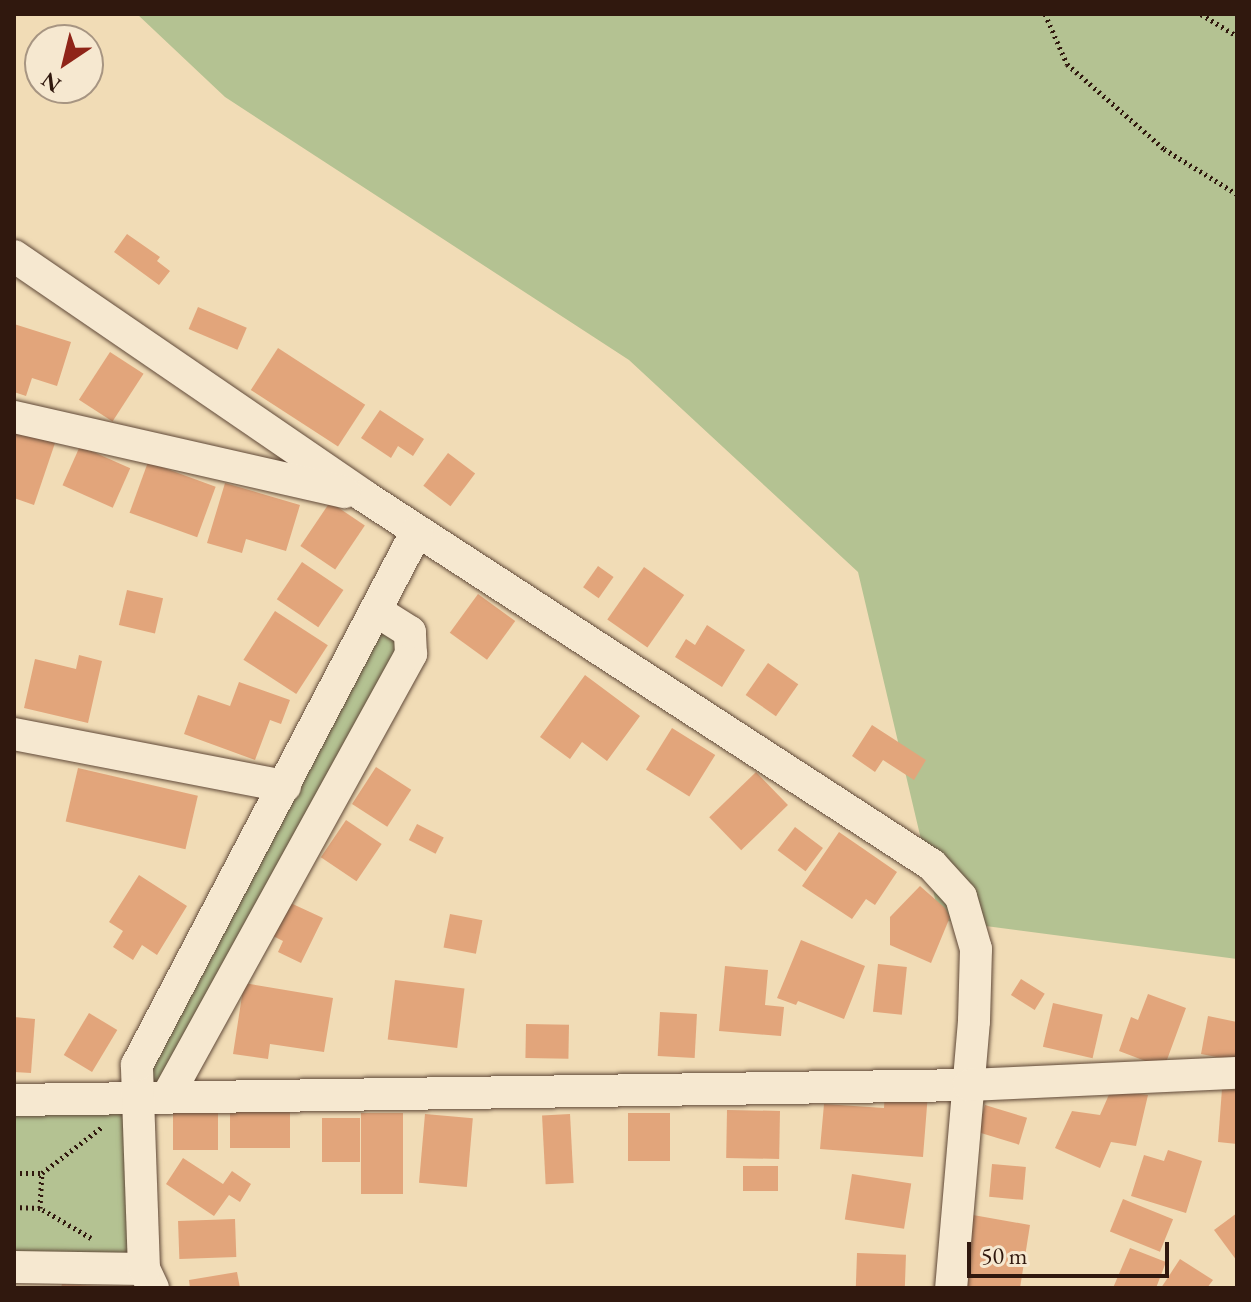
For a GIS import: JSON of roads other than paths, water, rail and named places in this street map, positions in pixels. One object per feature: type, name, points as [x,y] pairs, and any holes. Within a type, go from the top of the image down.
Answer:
[{"type":"street","points":[[14,256],[364,496],[932,865],[961,897],[976,949],[969,1085],[951,1288]]},
{"type":"street","points":[[14,417],[364,496]]},
{"type":"street","points":[[154,1098],[137,1065],[417,531]]},
{"type":"street","points":[[14,1267],[148,1278],[154,1098],[411,654],[410,632],[376,611]]},
{"type":"street","points":[[14,734],[285,786]]},
{"type":"street","points":[[14,1100],[969,1085],[1237,1073]]}]
